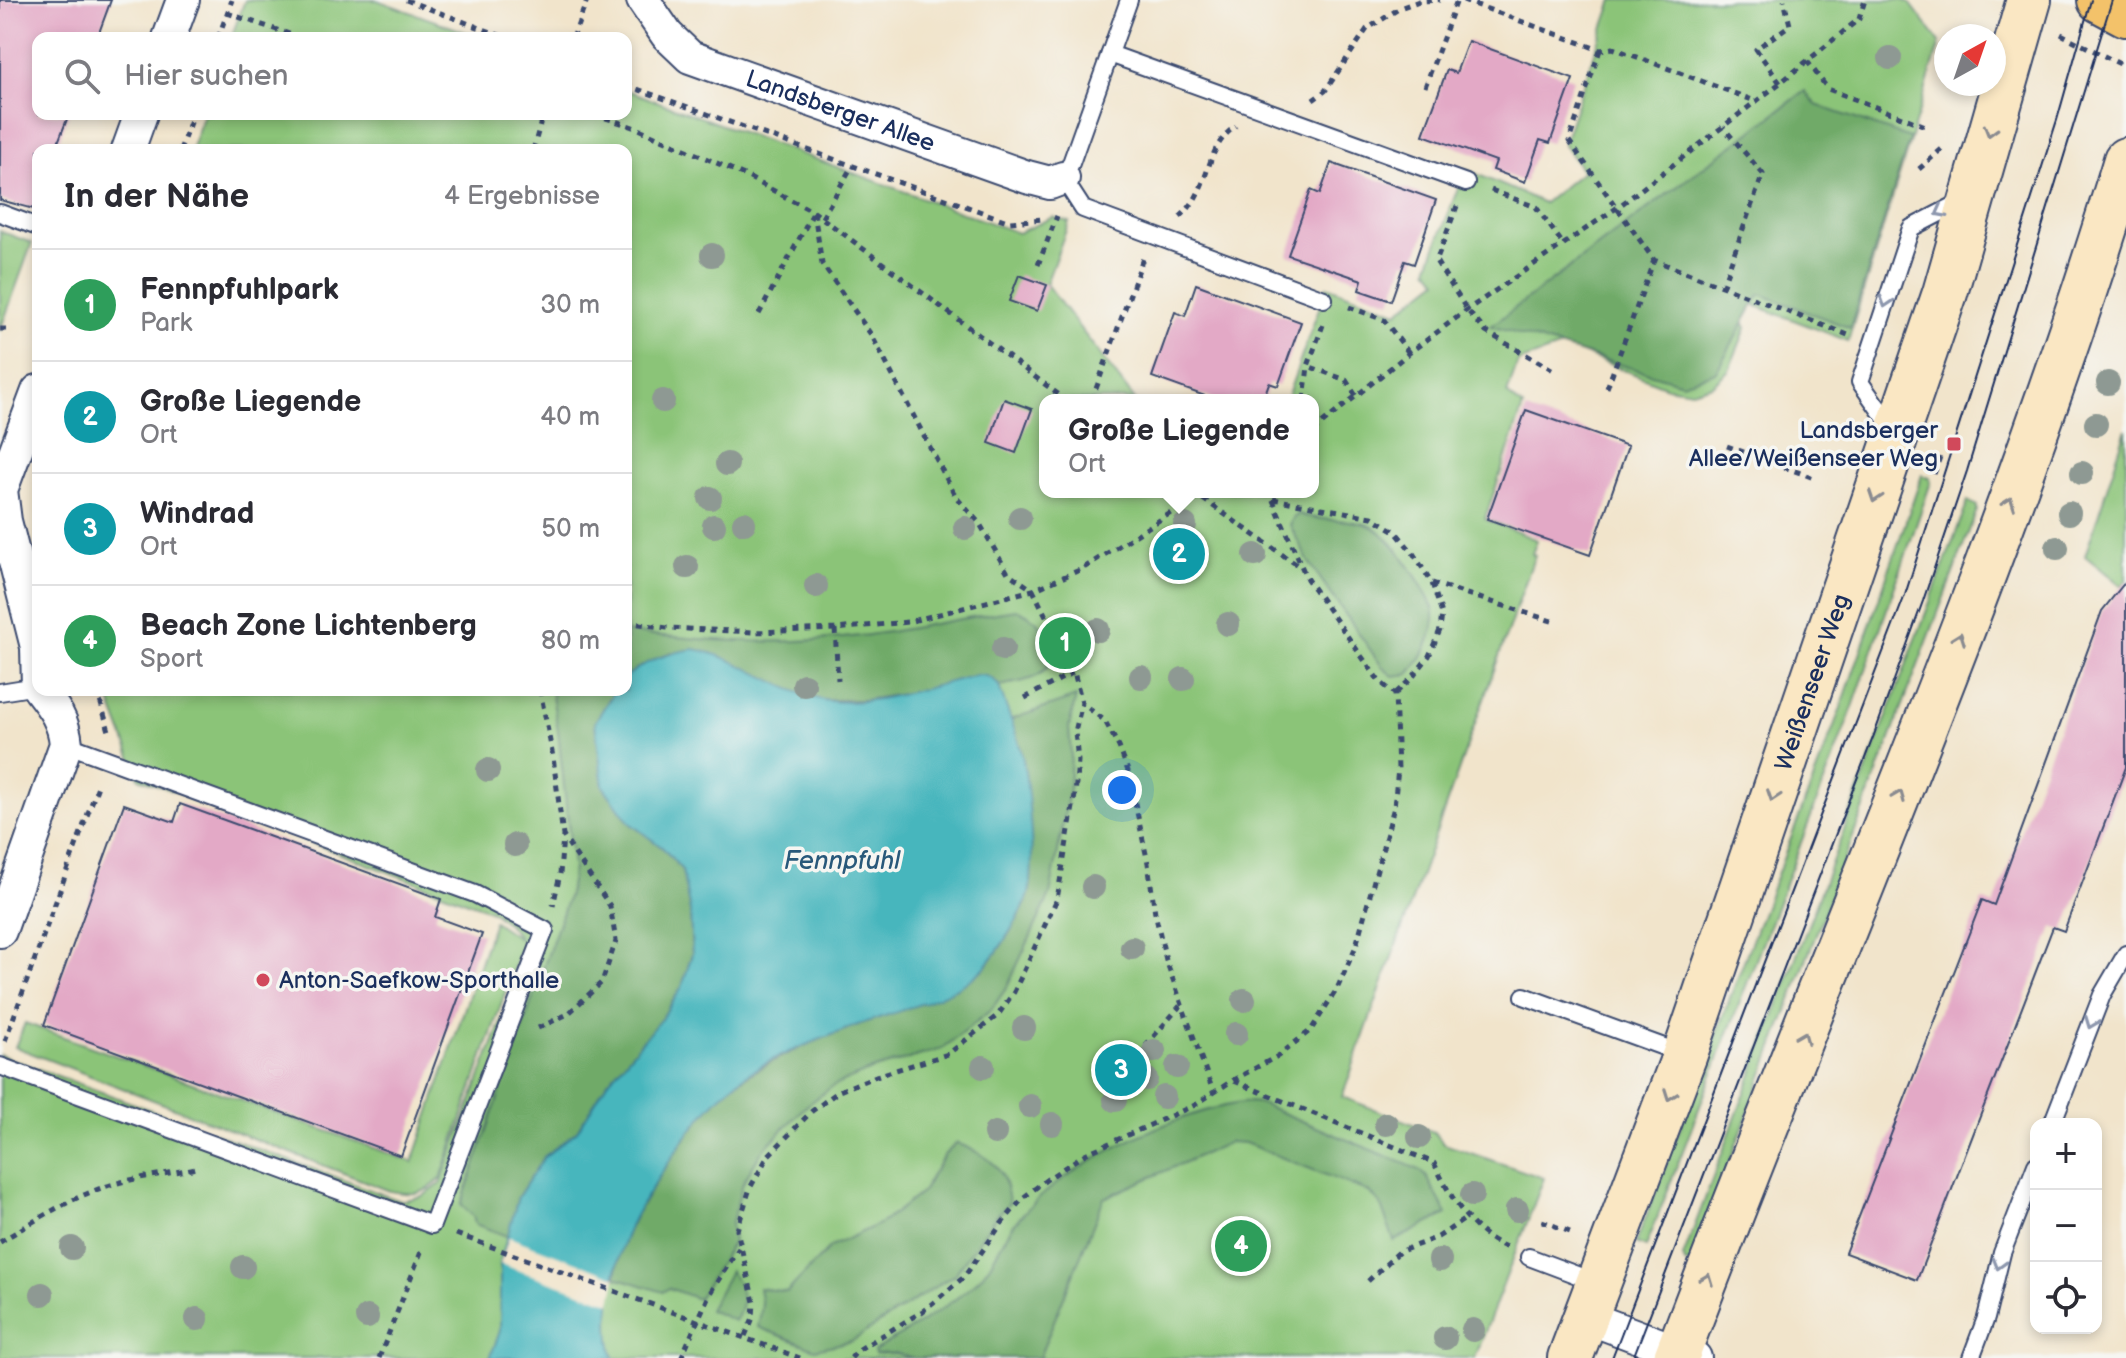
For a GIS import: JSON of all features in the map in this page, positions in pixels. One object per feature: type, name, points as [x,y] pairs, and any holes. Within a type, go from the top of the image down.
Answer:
[{"type":"main road","name":"Weißenseer Weg","points":[[1570,1358],[1685,1054],[1945,293],[2029,0]]},
{"type":"main road","points":[[2100,0],[2126,14]]},
{"type":"main road","points":[[1683,1356],[1936,701],[2084,299],[2126,160]]},
{"type":"street","points":[[171,32],[183,0]]},
{"type":"street","name":"Landsberger Allee","points":[[643,0],[667,35],[690,57],[1027,177],[1050,183],[1063,178]]},
{"type":"street","points":[[130,144],[139,120]]},
{"type":"street","points":[[32,407],[1,490],[5,521],[32,627]]},
{"type":"street","points":[[0,931],[66,744],[65,729],[58,713],[44,696]]},
{"type":"street","points":[[1593,1300],[1683,1356]]},
{"type":"lane","points":[[1129,0],[1063,178],[1083,209],[1328,300]]},
{"type":"lane","points":[[1110,54],[1466,183]]},
{"type":"lane","points":[[0,213],[32,225]]},
{"type":"lane","points":[[0,692],[32,689]]},
{"type":"lane","points":[[0,1066],[432,1225],[545,930],[475,894],[66,744]]},
{"type":"lane","points":[[2054,1118],[2102,995],[2126,954]]},
{"type":"lane","points":[[1524,996],[1685,1054]]},
{"type":"lane","points":[[1971,1358],[1986,1318],[2002,1253],[2030,1181]]},
{"type":"lane","points":[[1529,1257],[1593,1300]]},
{"type":"path","points":[[220,32],[232,0]]},
{"type":"path","points":[[406,0],[491,32]]},
{"type":"path","points":[[575,32],[587,0]]},
{"type":"path","points":[[1094,394],[1151,236],[1192,207],[1224,134],[1255,116],[1291,109],[1311,101],[1325,91],[1358,40],[1383,17],[1419,1],[1440,0]]},
{"type":"path","points":[[1425,87],[1457,0]]},
{"type":"path","points":[[1463,0],[1600,50],[1613,48],[1756,101]]},
{"type":"path","points":[[1780,83],[1756,49],[1790,25],[1784,0]]},
{"type":"path","points":[[1319,426],[1409,353],[1618,207],[1780,83],[1859,19],[1865,0]]},
{"type":"path","points":[[227,13],[283,32]]},
{"type":"path","points":[[1600,50],[1569,141],[1654,260],[1861,339]]},
{"type":"path","points":[[1807,61],[1828,89],[1928,127]]},
{"type":"path","points":[[632,87],[1010,222],[1083,209]]},
{"type":"path","points":[[182,144],[191,120]]},
{"type":"path","points":[[535,144],[541,120]]},
{"type":"path","points":[[612,120],[742,174],[814,212],[1058,394]]},
{"type":"path","points":[[1722,287],[1763,174],[1723,127]]},
{"type":"path","points":[[822,218],[852,166]]},
{"type":"path","points":[[1557,372],[1486,332],[1467,310],[1436,261],[1466,183],[1511,195],[1536,207],[1563,244]]},
{"type":"path","points":[[759,314],[814,212]]},
{"type":"path","points":[[745,1336],[753,1318],[754,1302],[752,1283],[739,1247],[737,1230],[750,1188],[768,1156],[812,1111],[839,1091],[948,1054],[998,1015],[1014,992],[1057,899],[1075,795],[1078,761],[1075,732],[1082,703],[1074,672],[1033,590],[1008,573],[980,524],[956,497],[872,336],[822,264],[814,212]]},
{"type":"path","points":[[1038,265],[1058,215]]},
{"type":"path","points":[[1607,388],[1654,260]]},
{"type":"path","points":[[1305,394],[1308,366],[1328,300],[1384,320],[1409,353]]},
{"type":"path","points":[[1308,366],[1346,380],[1356,396]]},
{"type":"path","points":[[1727,446],[1814,478]]},
{"type":"path","points":[[1934,474],[1941,454]]},
{"type":"path","points":[[632,623],[667,628],[754,632],[908,622],[1033,590],[1082,569],[1190,498]]},
{"type":"path","points":[[1205,498],[1302,568]]},
{"type":"path","points":[[851,1358],[858,1350],[923,1311],[964,1277],[1016,1206],[1046,1180],[1085,1154],[1195,1105],[1278,1056],[1311,1030],[1337,989],[1356,946],[1394,807],[1398,769],[1395,694],[1379,681],[1302,568],[1272,498]]},
{"type":"path","points":[[1272,498],[1372,517],[1395,531],[1432,583],[1442,614],[1440,630],[1429,656],[1395,694]]},
{"type":"path","points":[[1432,583],[1555,622]]},
{"type":"path","points":[[835,629],[838,680]]},
{"type":"path","points":[[1025,698],[1074,672]]},
{"type":"path","points":[[0,1053],[108,761],[110,733],[99,696]]},
{"type":"path","points":[[541,696],[563,836],[560,874],[545,930]]},
{"type":"path","points":[[1082,703],[1105,721],[1128,771],[1148,863],[1155,913],[1181,1005],[1214,1094]]},
{"type":"path","points":[[503,1043],[568,1014],[602,982],[616,941],[610,906],[563,836]]},
{"type":"path","points":[[1122,1073],[1181,1005]]},
{"type":"path","points":[[1233,1080],[1434,1163],[1452,1200],[1490,1241],[1529,1257]]},
{"type":"path","points":[[0,1242],[45,1214],[105,1187],[209,1164],[227,1150]]},
{"type":"path","points":[[1368,1281],[1399,1252],[1438,1237],[1468,1217]]},
{"type":"path","points":[[1542,1221],[1577,1235]]},
{"type":"path","points":[[379,1358],[432,1225],[800,1358]]},
{"type":"path","points":[[681,1358],[710,1293],[739,1247]]},
{"type":"green space","points":[[245,0],[377,0],[465,32],[233,32]]},
{"type":"green space","points":[[1613,0],[1902,0],[1910,3],[1934,35],[1934,62],[1848,341],[1731,296],[1746,328],[1729,370],[1712,385],[1692,391],[1667,387],[1564,346],[1518,362],[1507,394],[1523,407],[1485,519],[1537,540],[1532,554],[1535,555],[1342,1097],[1434,1132],[1444,1144],[1544,1178],[1475,1358],[0,1358],[0,1055],[401,1201],[423,1196],[440,1184],[528,950],[522,944],[441,1178],[418,1193],[390,1191],[15,1047],[25,1023],[413,1162],[494,921],[520,939],[492,911],[139,778],[108,696],[632,696],[632,144],[193,144],[202,120],[632,120],[632,92],[1018,233],[1053,217],[1069,222],[1046,284],[1130,394],[1039,394],[1039,498],[1319,498],[1319,394],[1288,394],[1327,286],[1397,312],[1438,280],[1428,268],[1465,169],[1544,203],[1583,171],[1563,144]]},
{"type":"green space","points":[[1805,91],[1816,105],[1910,138],[1850,328],[1760,294],[1716,372],[1682,383],[1491,326]]},
{"type":"green space","points":[[0,231],[32,243],[0,331]]},
{"type":"green space","points":[[2126,429],[2126,581],[2122,586],[2085,556]]},
{"type":"green space","points":[[1922,475],[1930,478],[1931,482],[1853,707],[1646,1247],[1636,1243],[1842,705]]},
{"type":"green space","points":[[1968,501],[1977,506],[1977,510],[1692,1261],[1685,1263],[1683,1257]]},
{"type":"green space","points":[[1299,514],[1368,525],[1387,538],[1406,562],[1434,610],[1428,644],[1409,674],[1393,676],[1383,668],[1308,561],[1290,525]]},
{"type":"green space","points":[[1018,610],[1034,619],[1051,643],[1051,660],[1046,669],[1024,681],[999,686],[994,680],[864,700],[821,700],[671,652],[632,672],[632,633],[713,640],[801,641],[880,633]]},
{"type":"green space","points":[[552,696],[611,696],[595,722],[603,786],[630,823],[663,848],[682,870],[690,911],[692,954],[682,987],[662,1018],[607,1083],[577,1131],[544,1157],[518,1197],[509,1237],[475,1224],[473,1216],[461,1205],[569,894],[573,868]]},
{"type":"green space","points":[[1076,697],[1069,727],[1069,791],[1050,895],[1007,987],[991,1010],[942,1049],[871,1070],[833,1086],[805,1107],[762,1151],[743,1183],[731,1225],[733,1242],[698,1299],[669,1288],[663,1292],[616,1277],[622,1248],[639,1210],[686,1138],[725,1092],[752,1073],[807,1045],[960,986],[988,964],[1022,911],[1031,880],[1026,792],[1009,720]]},
{"type":"green space","points":[[1259,1103],[1420,1170],[1447,1214],[1394,1241],[1380,1203],[1369,1192],[1245,1143],[1230,1142],[1104,1198],[1039,1358],[914,1358],[895,1353],[875,1354],[874,1351],[939,1311],[975,1283],[1019,1218],[1065,1178],[1125,1142],[1157,1128],[1220,1107]]},
{"type":"green space","points":[[957,1143],[994,1164],[1004,1180],[1009,1204],[998,1214],[955,1274],[852,1341],[815,1349],[758,1327],[762,1306],[759,1288],[787,1292],[830,1247],[883,1222],[922,1192],[945,1154]]},
{"type":"green space","points":[[730,1271],[742,1295],[741,1308],[735,1321],[709,1310]]},
{"type":"water","name":"Fennpfuhl","points":[[694,649],[710,653],[787,688],[837,702],[898,695],[976,675],[992,679],[999,686],[1022,755],[1029,804],[1029,893],[1002,945],[988,964],[968,981],[919,1005],[850,1028],[772,1060],[731,1087],[706,1112],[662,1172],[626,1236],[611,1300],[609,1321],[614,1358],[490,1358],[500,1331],[500,1264],[518,1197],[544,1157],[577,1131],[607,1083],[662,1018],[682,987],[692,954],[690,911],[682,870],[663,848],[630,823],[603,786],[595,722],[611,696],[632,696],[632,672],[658,658]]},
{"type":"pier","points":[[509,1237],[616,1277],[611,1303],[500,1264]]},
{"type":"building","points":[[0,0],[111,0],[99,32],[32,32],[32,120],[67,120],[57,144],[32,144],[32,208],[0,200]]},
{"type":"building","points":[[1468,41],[1573,79],[1550,143],[1540,140],[1525,182],[1493,170],[1496,161],[1423,135],[1447,70],[1456,73]]},
{"type":"building","points":[[1331,163],[1436,200],[1414,264],[1405,261],[1391,301],[1359,290],[1362,280],[1288,255],[1311,190],[1320,194]]},
{"type":"building","points":[[1019,275],[1047,285],[1037,311],[1009,301]]},
{"type":"building","points":[[1196,284],[1301,322],[1278,386],[1269,383],[1265,394],[1199,394],[1152,377],[1175,312],[1185,316]]},
{"type":"building","points":[[1004,399],[1032,409],[1016,453],[989,443]]},
{"type":"building","points":[[1526,410],[1628,446],[1590,555],[1487,519]]},
{"type":"building","points":[[2126,581],[2126,767],[2064,931],[2053,927],[1917,1280],[1845,1253],[1982,900],[1994,905],[2102,611]]},
{"type":"building","name":"Anton-Saefkow-Sporthalle","points":[[124,804],[174,822],[180,804],[441,899],[435,917],[482,934],[401,1156],[44,1025]]},
{"type":"tram line","points":[[1612,1358],[1905,595],[2057,120],[2091,0]]},
{"type":"tram line","points":[[1633,1358],[1923,601],[1967,471],[2112,0]]},
{"type":"place","name":"Landsberger Allee/Weißenseer Weg","points":[[1954,444]]},
{"type":"place","name":"Große Liegende","points":[[1179,554]]},
{"type":"place","name":"Fennpfuhlpark","points":[[1065,643]]},
{"type":"place","name":"Anton-Saefkow-Sporthalle","points":[[263,980]]},
{"type":"place","name":"Windrad","points":[[1121,1070]]},
{"type":"place","name":"Beach Zone Lichtenberg","points":[[1241,1246]]}]
